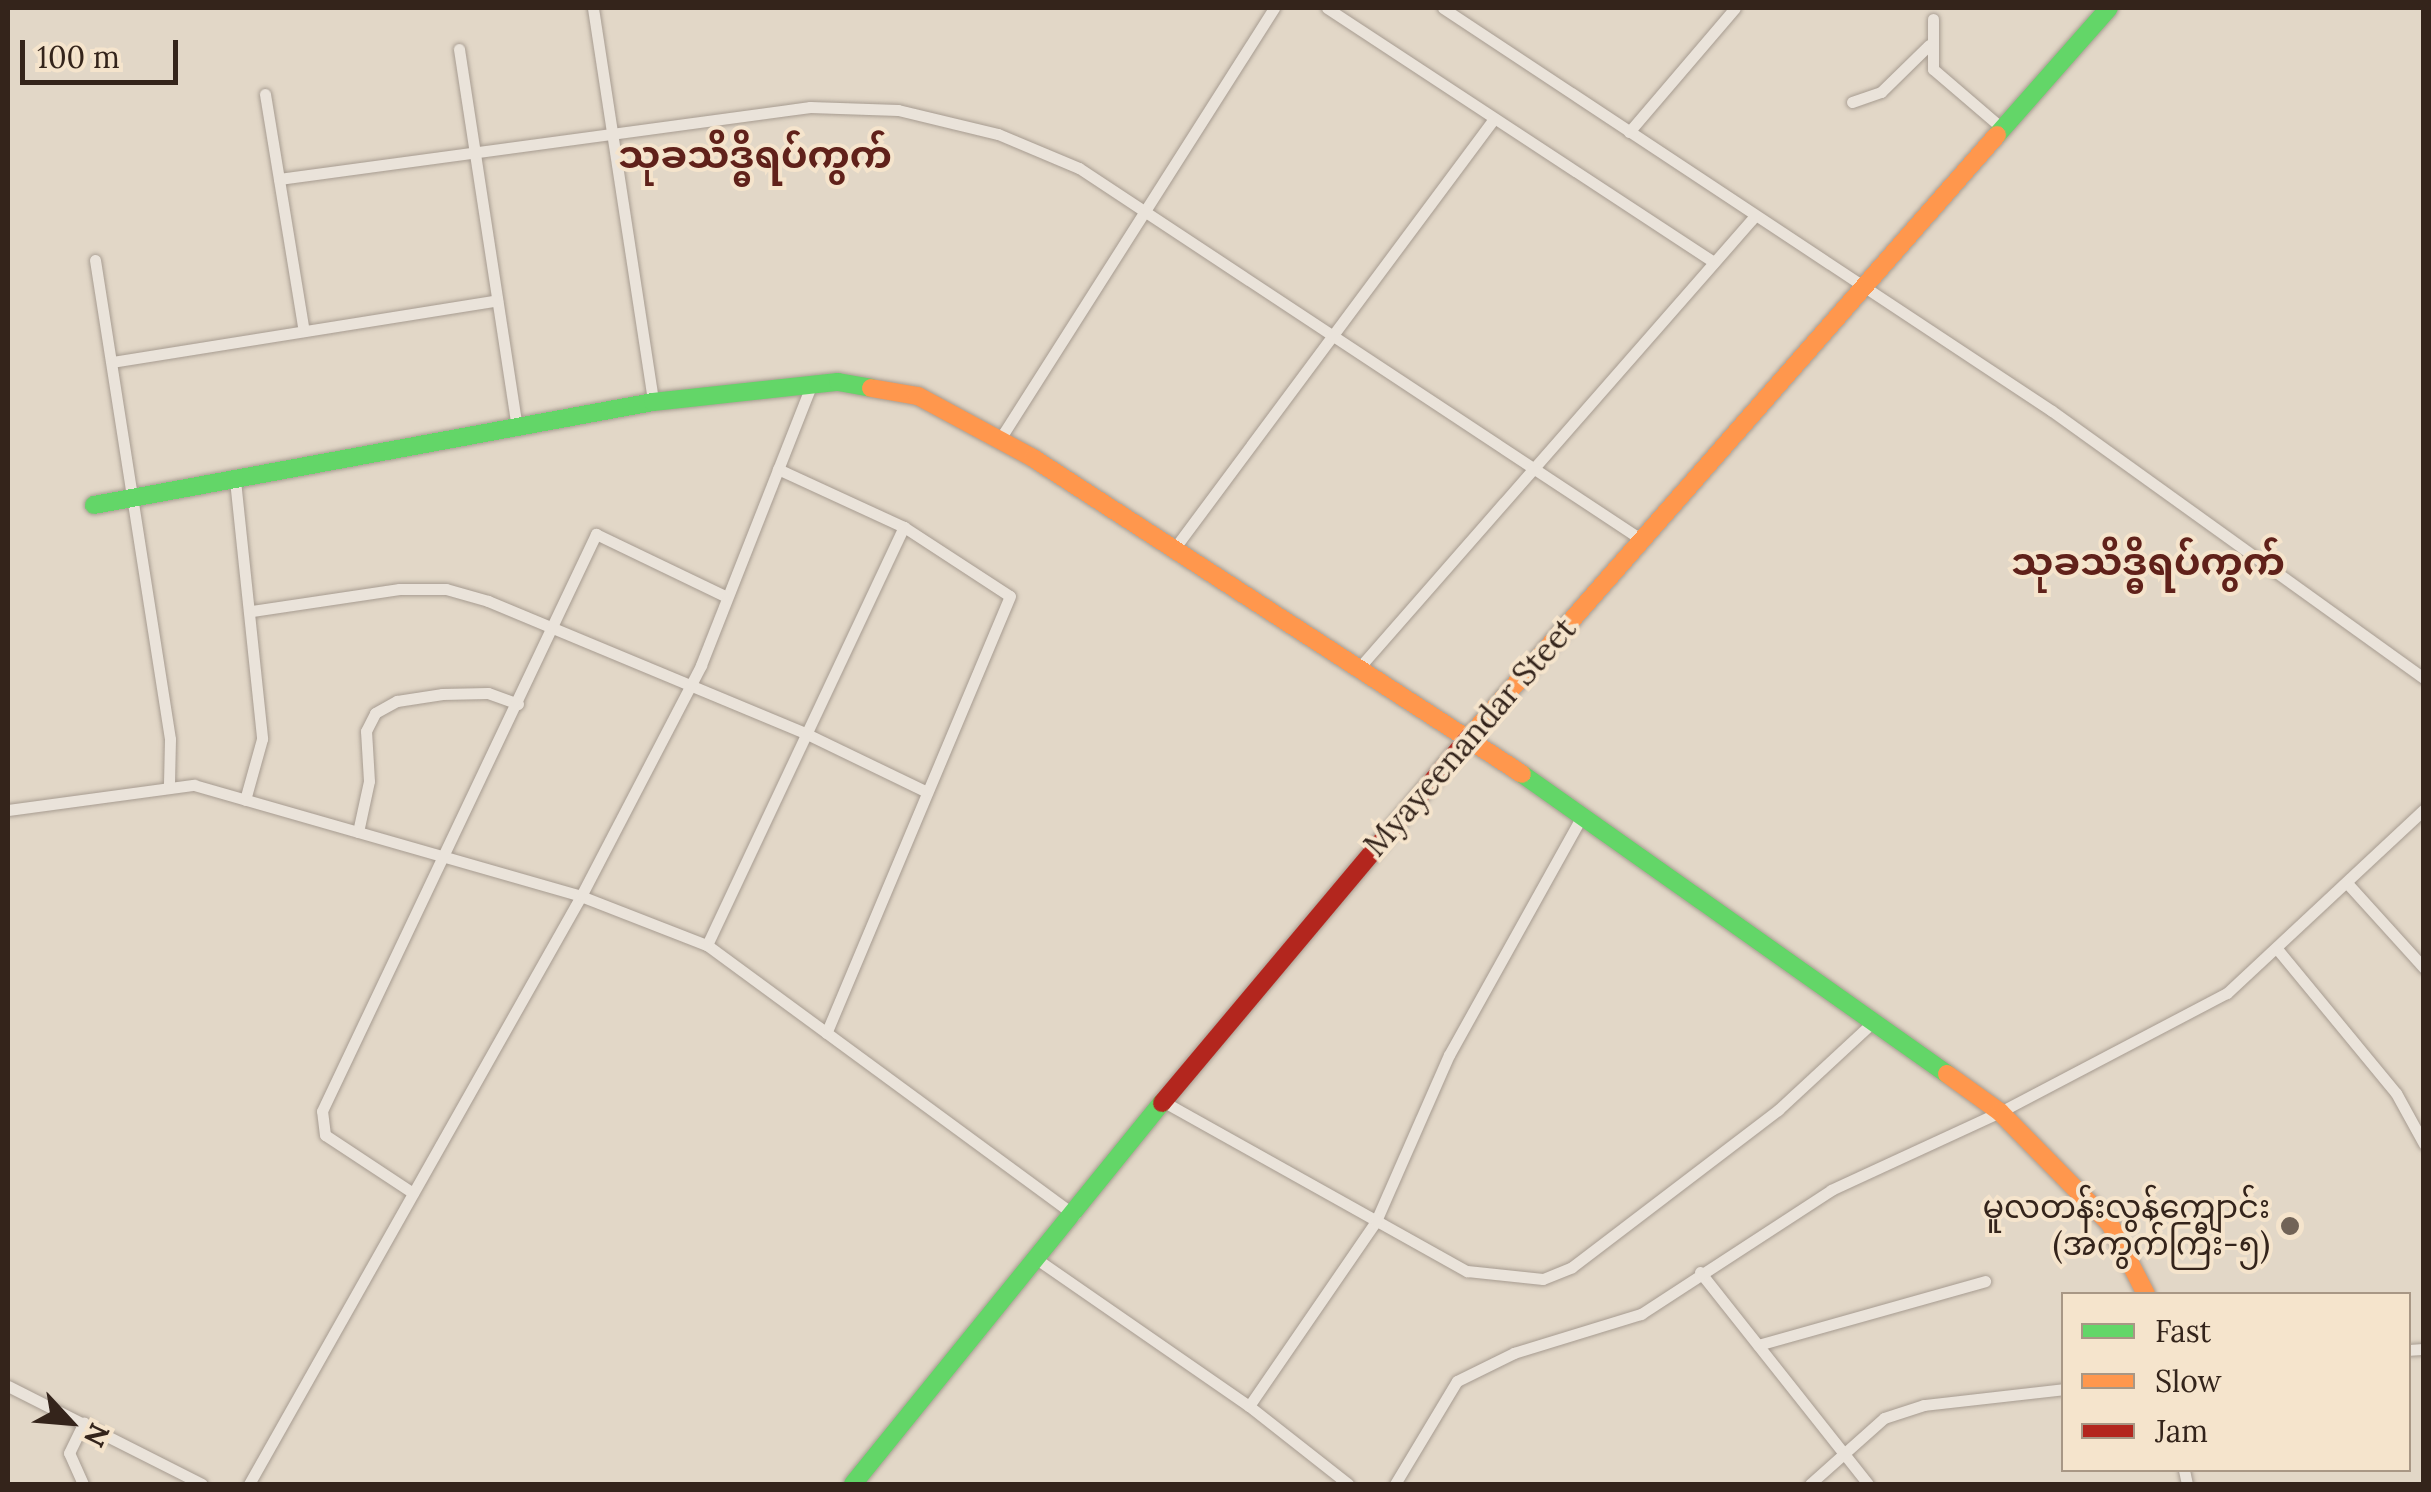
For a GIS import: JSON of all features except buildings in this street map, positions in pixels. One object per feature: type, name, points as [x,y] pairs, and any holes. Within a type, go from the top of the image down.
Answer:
[{"type":"street","points":[[593,8],[654,402]]},
{"type":"street","points":[[1000,439],[1274,8]]},
{"type":"street","points":[[1327,8],[1714,262]]},
{"type":"street","points":[[1443,8],[2052,411],[2424,678]]},
{"type":"street","points":[[1629,132],[1735,8]]},
{"type":"street","name":"Myayeenandar Steet","points":[[853,1484],[1164,1102],[1469,738],[2109,8]]},
{"type":"street","points":[[1932,19],[1929,45],[1942,79],[2003,129]]},
{"type":"street","points":[[1852,102],[1881,92],[1929,45]]},
{"type":"street","points":[[459,49],[517,427]]},
{"type":"street","points":[[265,94],[304,331]]},
{"type":"street","points":[[279,180],[612,131],[810,107],[898,110],[998,134],[1080,168],[1642,540]]},
{"type":"street","points":[[1174,549],[1493,120]]},
{"type":"street","points":[[1356,671],[1754,217]]},
{"type":"street","points":[[95,260],[170,739],[169,784]]},
{"type":"street","points":[[112,362],[497,300]]},
{"type":"street","points":[[250,1484],[580,896],[690,686],[812,383]]},
{"type":"street","points":[[94,505],[654,402],[812,383],[880,385],[918,396],[1000,439],[1356,671],[1469,738],[2000,1112],[2110,1224],[2138,1266],[2145,1292]]},
{"type":"street","points":[[778,469],[904,527],[1010,596],[826,1032]]},
{"type":"street","points":[[234,480],[252,611],[262,739],[245,800]]},
{"type":"street","points":[[707,945],[904,527]]},
{"type":"street","points":[[414,1193],[320,1126],[596,534],[727,598]]},
{"type":"street","points":[[252,611],[399,589],[446,589],[553,627],[807,734],[927,792]]},
{"type":"street","points":[[358,832],[369,780],[366,731],[375,713],[397,701],[442,694],[488,693],[518,704]]},
{"type":"street","points":[[8,810],[169,784],[245,800],[580,896],[707,945],[1074,1215]]},
{"type":"street","points":[[1395,1484],[1457,1381],[1514,1353],[1640,1314],[1830,1190],[2000,1112],[2227,992],[2278,950],[2424,809]]},
{"type":"street","points":[[1249,1406],[1376,1221],[1426,1102],[1580,818]]},
{"type":"street","points":[[2347,883],[2424,968]]},
{"type":"street","points":[[2278,950],[2396,1093],[2424,1144]]},
{"type":"street","points":[[1164,1102],[1467,1271],[1543,1278],[1572,1267],[1778,1110],[1874,1021]]},
{"type":"street","points":[[1038,1260],[1249,1406],[1348,1484]]},
{"type":"street","points":[[1700,1272],[1868,1484]]},
{"type":"street","points":[[1758,1345],[1985,1281]]},
{"type":"street","points":[[8,1386],[202,1484]]},
{"type":"street","points":[[1810,1484],[1884,1418],[1924,1405],[2061,1389]]},
{"type":"street","points":[[83,1484],[69,1453],[84,1422]]},
{"type":"traffic: fast","points":[[1997,135],[2109,8]]},
{"type":"traffic: fast","points":[[94,505],[653,402],[838,382],[871,388]]},
{"type":"traffic: fast","points":[[1522,774],[1947,1074]]},
{"type":"traffic: fast","points":[[853,1484],[1162,1103]]},
{"type":"traffic: slow","points":[[1471,735],[1997,135]]},
{"type":"traffic: slow","points":[[871,388],[918,396],[1033,458],[1522,774]]},
{"type":"traffic: slow","points":[[1947,1074],[2000,1112],[2110,1224],[2145,1292]]},
{"type":"traffic: jam","points":[[1162,1103],[1471,735]]},
{"type":"place","name":"မူလတန်းလွန်ကျောင်း (အကွက်ကြီး-၅)","points":[[2290,1226]]},
{"type":"district","name":"သုခသိဒ္ဓိရပ်ကွက်","points":[[755,155]]},
{"type":"district","name":"သုခသိဒ္ဓိရပ်ကွက်","points":[[2148,562]]}]
